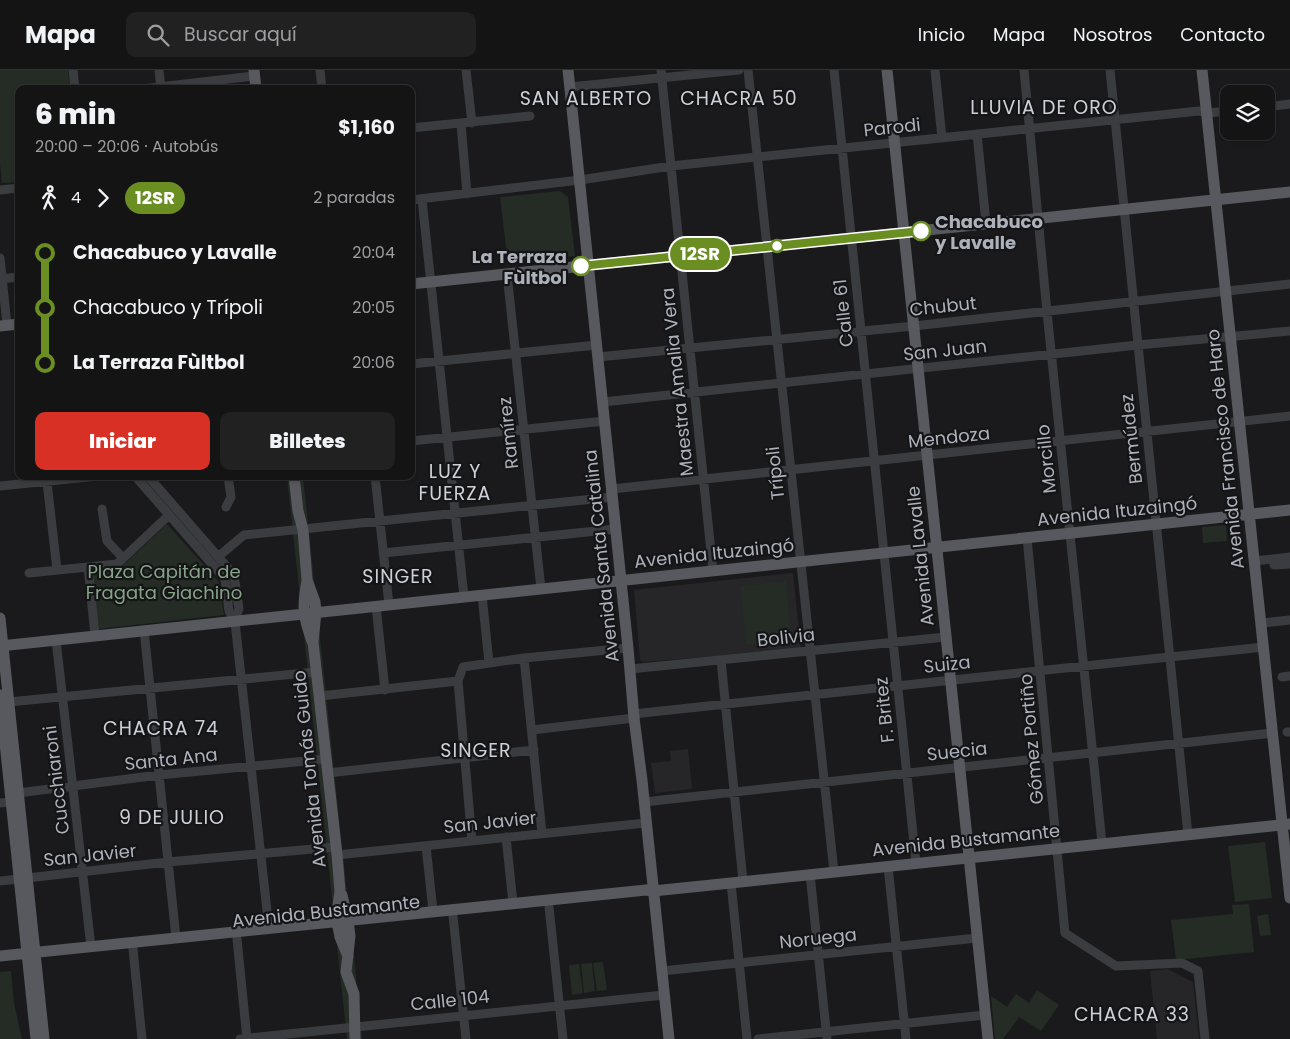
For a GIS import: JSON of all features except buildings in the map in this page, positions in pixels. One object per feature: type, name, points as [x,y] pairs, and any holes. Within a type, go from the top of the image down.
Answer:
[{"type":"main road","name":"Avenida Santa Catalina","points":[[568,70],[669,1039]]},
{"type":"main road","name":"Avenida Lavalle","points":[[887,70],[988,1039]]},
{"type":"main road","name":"Avenida Francisco de Haro","points":[[1202,70],[1273,733],[1286,824],[1290,898]]},
{"type":"main road","points":[[254,71],[256,85]]},
{"type":"main road","points":[[415,284],[1290,192]]},
{"type":"main road","name":"Avenida Tomás Guido","points":[[294,480],[298,511],[303,530],[307,580],[303,602],[304,613],[313,642]]},
{"type":"main road","name":"Avenida Ituzaingó","points":[[1,644],[56,640],[1290,510]]},
{"type":"main road","name":"Avenida Tomás Guido","points":[[307,580],[315,602],[313,642],[337,851],[343,925],[348,956],[346,972],[354,994],[355,1039]]},
{"type":"main road","points":[[0,618],[10,799]]},
{"type":"main road","points":[[4,698],[1,723],[44,1039]]},
{"type":"main road","name":"Avenida Bustamante","points":[[0,956],[133,950],[237,939],[433,911],[514,903],[647,897],[653,891],[1286,824]]},
{"type":"main road","name":"Avenida Bustamante","points":[[0,962],[91,947],[176,938],[270,929],[453,916],[548,907],[617,897]]},
{"type":"main road","points":[[32,956],[36,1039]]},
{"type":"street","points":[[73,70],[75,85]]},
{"type":"street","points":[[159,70],[160,85]]},
{"type":"street","points":[[320,70],[322,85]]},
{"type":"street","points":[[466,70],[472,123]]},
{"type":"street","points":[[570,88],[662,74],[739,70]]},
{"type":"street","name":"Trípoli","points":[[748,70],[834,872]]},
{"type":"street","name":"Calle 61","points":[[834,70],[884,553]]},
{"type":"street","points":[[935,70],[942,138]]},
{"type":"street","name":"Morcillo","points":[[1024,70],[1051,355],[1102,844]]},
{"type":"street","name":"Bermúdez","points":[[1110,70],[1188,834]]},
{"type":"street","points":[[177,85],[254,71]]},
{"type":"street","name":"Maestra Amalia Vera","points":[[662,74],[713,571]]},
{"type":"street","points":[[1275,106],[1290,104]]},
{"type":"street","name":"Parodi","points":[[415,200],[580,180],[671,166],[1199,111],[1207,113],[1220,111]]},
{"type":"street","points":[[415,128],[530,116]]},
{"type":"street","points":[[461,124],[467,194]]},
{"type":"street","points":[[977,134],[986,223]]},
{"type":"street","points":[[0,190],[15,188]]},
{"type":"street","points":[[422,199],[464,597]]},
{"type":"street","points":[[0,258],[1,279],[9,325]]},
{"type":"street","name":"Ramírez","points":[[507,274],[541,589]]},
{"type":"street","points":[[1,279],[15,277]]},
{"type":"street","name":"Chubut","points":[[415,364],[516,353],[690,348],[1047,312],[1290,284]]},
{"type":"street","name":"San Juan","points":[[603,402],[1138,345],[1290,331]]},
{"type":"street","name":"Mendoza","points":[[219,556],[244,536],[532,506],[704,479],[1290,416]]},
{"type":"street","points":[[415,441],[605,421]]},
{"type":"street","points":[[0,486],[36,480],[47,482],[64,480]]},
{"type":"street","points":[[138,480],[225,579],[229,611],[234,621],[270,929]]},
{"type":"street","points":[[152,480],[234,575],[239,609],[234,621]]},
{"type":"street","points":[[226,507],[231,497],[229,480]]},
{"type":"street","points":[[375,480],[389,605]]},
{"type":"street","points":[[47,482],[57,570]]},
{"type":"street","points":[[102,509],[107,541],[123,558]]},
{"type":"street","points":[[29,573],[117,564],[169,515]]},
{"type":"street","points":[[383,554],[616,529]]},
{"type":"street","name":"Gómez Portiño","points":[[1027,538],[1065,933],[1116,966],[1182,962],[1198,971],[1204,1039]]},
{"type":"street","name":"F. Britez","points":[[884,553],[916,863]]},
{"type":"street","points":[[1255,561],[1290,557]]},
{"type":"street","points":[[1274,565],[1290,564]]},
{"type":"street","points":[[88,567],[96,635]]},
{"type":"street","points":[[482,595],[489,663]]},
{"type":"street","points":[[376,606],[385,690]]},
{"type":"street","points":[[1262,623],[1290,620]]},
{"type":"street","points":[[144,630],[176,938]]},
{"type":"street","name":"Bolivia","points":[[630,669],[946,637]]},
{"type":"street","name":"Cucchiaroni","points":[[56,640],[91,947]]},
{"type":"street","name":"Suiza","points":[[532,730],[725,704],[1264,647]]},
{"type":"street","points":[[472,841],[458,681],[463,667],[524,658],[628,648]]},
{"type":"street","points":[[524,658],[542,833]]},
{"type":"street","points":[[721,660],[743,881]]},
{"type":"street","points":[[4,698],[62,697],[316,672]]},
{"type":"street","points":[[320,696],[458,681]]},
{"type":"street","name":"Suecia","points":[[644,802],[1273,733]]},
{"type":"street","points":[[328,772],[534,750]]},
{"type":"street","name":"Santa Ana","points":[[10,799],[73,786],[159,775],[327,759]]},
{"type":"street","name":"San Javier","points":[[0,881],[168,862],[426,846],[646,823]]},
{"type":"street","points":[[506,837],[514,903]]},
{"type":"street","points":[[426,846],[433,911]]},
{"type":"street","points":[[888,866],[906,1039]]},
{"type":"street","points":[[810,874],[827,1035]]},
{"type":"street","points":[[731,883],[747,1039]]},
{"type":"street","points":[[548,907],[564,1039]]},
{"type":"street","points":[[453,916],[466,1039]]},
{"type":"street","name":"Noruega","points":[[662,971],[977,938]]},
{"type":"street","points":[[237,939],[245,1039]]},
{"type":"street","points":[[133,950],[142,1039]]},
{"type":"street","name":"Calle 104","points":[[245,1039],[664,995]]},
{"type":"street","points":[[758,1039],[827,1035],[985,1015]]},
{"type":"shaded area","points":[[793,573],[801,649],[643,662],[640,660],[634,590]]},
{"type":"shaded area","points":[[688,749],[692,789],[655,793],[651,763],[671,761],[670,751]]},
{"type":"shaded area","points":[[1167,969],[1193,982],[1199,1039],[1157,1039],[1150,971]]},
{"type":"green space","points":[[0,70],[68,70],[70,85],[15,85],[15,182],[2,183],[0,164]]},
{"type":"green space","points":[[560,191],[568,197],[575,256],[508,263],[500,197]]},
{"type":"green space","points":[[142,480],[149,480],[232,575],[236,603],[231,604],[227,577]]},
{"type":"green space","points":[[287,480],[303,480],[350,923],[643,896],[351,926],[362,1039],[347,1039]]},
{"type":"green space","name":"Plaza Capitán de Fragata Giachino","points":[[167,524],[219,582],[224,615],[98,629],[92,572],[120,568]]},
{"type":"green space","points":[[1226,525],[1227,541],[1203,543],[1202,527]]},
{"type":"green space","points":[[786,581],[791,640],[746,644],[740,586]]},
{"type":"green space","points":[[1265,842],[1272,898],[1235,902],[1228,846]]},
{"type":"green space","points":[[1249,904],[1254,952],[1176,960],[1171,920],[1233,914],[1232,905]]},
{"type":"green space","points":[[1268,914],[1271,935],[1260,936],[1257,916]]},
{"type":"green space","points":[[603,962],[607,990],[597,991],[593,963]]},
{"type":"green space","points":[[592,963],[595,991],[584,993],[581,964]]},
{"type":"green space","points":[[579,964],[583,993],[572,995],[569,965]]},
{"type":"green space","points":[[11,971],[14,1003],[22,1039],[0,1039],[0,972]]},
{"type":"green space","points":[[1037,990],[1059,1005],[1041,1031],[1019,1017],[1003,1039],[995,1039],[991,996],[1007,1007],[1016,994],[1029,1003]]},
{"type":"bus line","name":"12SR","points":[[581,266],[921,231]]},
{"type":"place","name":"Chacabuco y Lavalle","points":[[921,231]]},
{"type":"place","name":"La Terraza Fùltbol","points":[[581,266]]},
{"type":"district","name":"SAN ALBERTO","points":[[586,98]]},
{"type":"district","name":"CHACRA 50","points":[[739,98]]},
{"type":"district","name":"LLUVIA DE ORO","points":[[1044,107]]},
{"type":"district","name":"LUZ Y FUERZA","points":[[455,482]]},
{"type":"district","name":"SINGER","points":[[398,576]]},
{"type":"district","name":"CHACRA 74","points":[[161,728]]},
{"type":"district","name":"SINGER","points":[[476,750]]},
{"type":"district","name":"9 DE JULIO","points":[[172,817]]},
{"type":"district","name":"CHACRA 33","points":[[1132,1014]]}]
